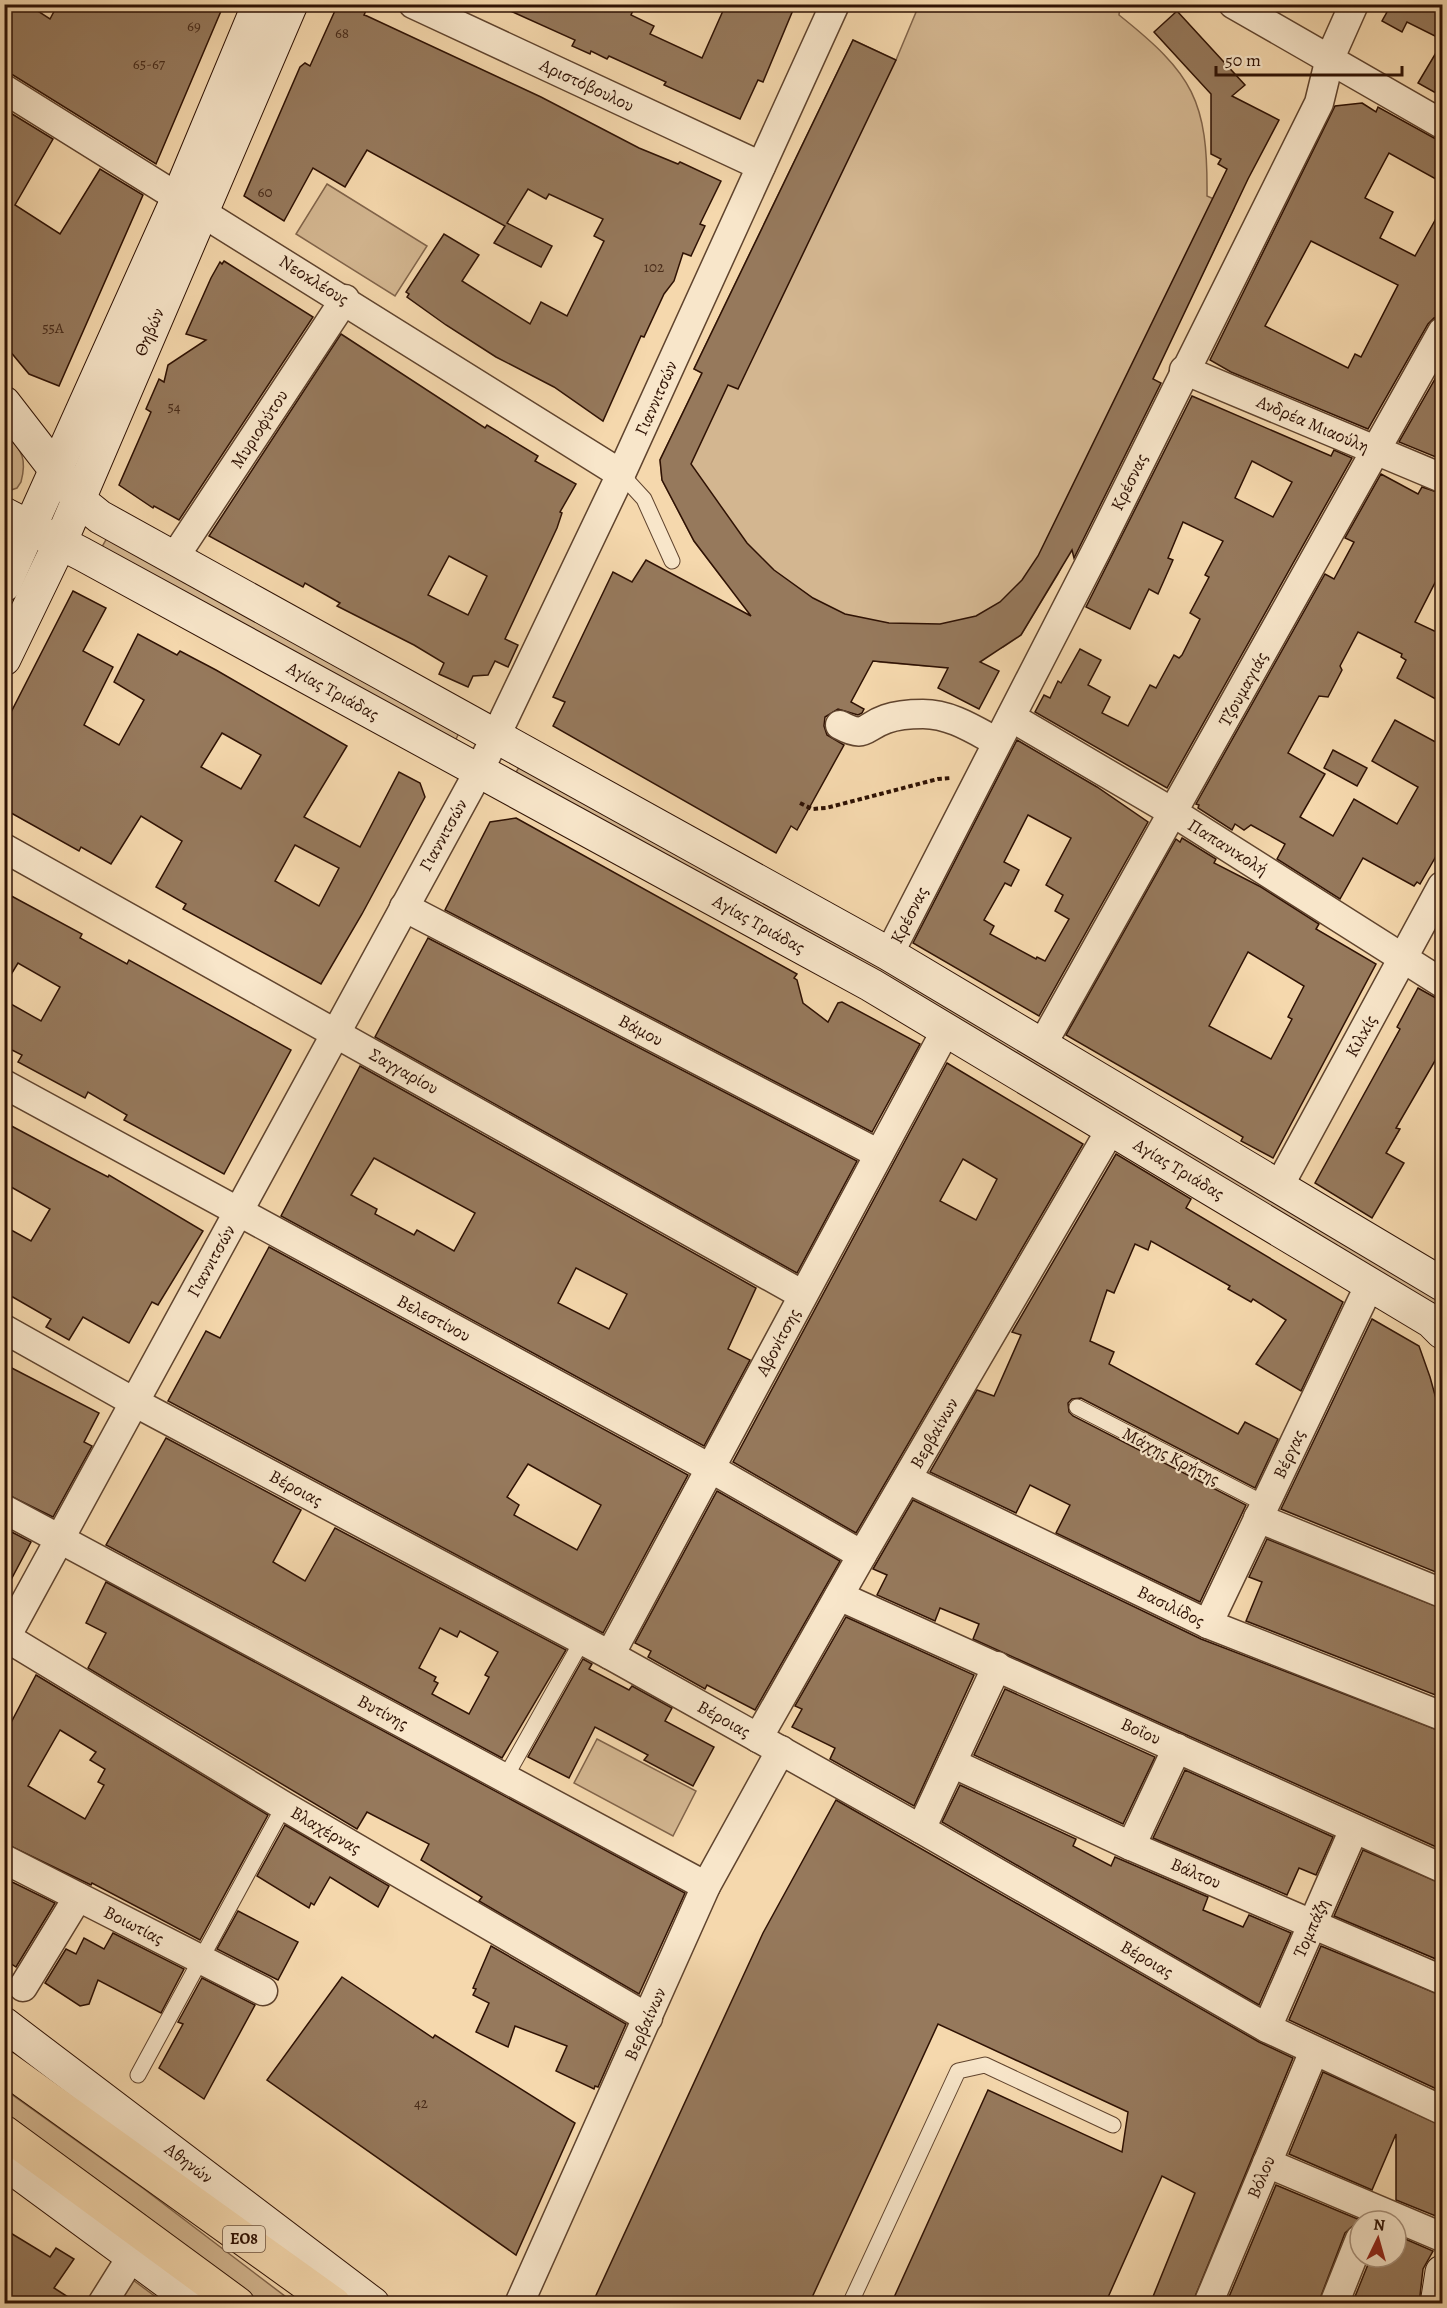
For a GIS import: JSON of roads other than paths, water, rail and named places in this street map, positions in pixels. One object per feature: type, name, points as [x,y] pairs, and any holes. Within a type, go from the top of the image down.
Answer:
[{"type":"highway","name":"Αθηνών","points":[[4,2067],[334,2304]]},
{"type":"highway","points":[[4,2132],[238,2304]]},
{"type":"street","name":"Θηβών","points":[[4,659],[60,543],[89,508],[190,204],[260,4]]},
{"type":"street","name":"Θηβών","points":[[4,585],[18,521],[58,470],[291,4]]},
{"type":"street","name":"Αριστόβουλου","points":[[412,4],[761,166]]},
{"type":"street","name":"Γιαννιτσών","points":[[5,1638],[496,736],[621,474],[835,4]]},
{"type":"street","points":[[1233,4],[1443,124]]},
{"type":"street","name":"Κρέσνας","points":[[890,954],[1319,103],[1330,58],[1354,4]]},
{"type":"street","name":"Νεοκλέους","points":[[4,89],[345,299],[621,474]]},
{"type":"street","name":"Μυριοφύτου","points":[[174,558],[345,299]]},
{"type":"street","name":"Τζουμαγιάς","points":[[1042,1045],[1443,332]]},
{"type":"street","name":"Ανδρέα Μιαούλη","points":[[1184,370],[1443,478]]},
{"type":"street","points":[[4,403],[89,508]]},
{"type":"street","name":"Αγίας Τριάδας","points":[[89,508],[174,558],[890,954],[1443,1284]]},
{"type":"street","name":"Αγίας Τριάδας","points":[[18,521],[871,985],[1431,1321],[1443,1332]]},
{"type":"street","points":[[840,725],[852,732],[865,732],[884,719],[937,715],[958,721],[997,742]]},
{"type":"street","name":"Παπανικολή","points":[[1011,717],[1174,813],[1443,983]]},
{"type":"street","name":"Σαγγαρίου","points":[[4,848],[803,1295]]},
{"type":"street","name":"Κιλκίς","points":[[1279,1186],[1443,886]]},
{"type":"street","name":"Βάμου","points":[[404,907],[879,1154]]},
{"type":"street","name":"Αβονίτσης","points":[[610,1655],[946,1030]]},
{"type":"street","name":"Βελεστίνου","points":[[4,1084],[710,1468],[862,1555]]},
{"type":"street","name":"Βερβαίνων","points":[[519,2304],[770,1744],[839,1596],[1111,1129]]},
{"type":"street","name":"Βέργας","points":[[1208,1624],[1370,1284]]},
{"type":"street","name":"Βέροιας","points":[[4,1329],[134,1402],[610,1655],[921,1829],[1267,2028],[1443,2110]]},
{"type":"street","name":"Βασιλίδος","points":[[907,1479],[1208,1624],[1443,1716]]},
{"type":"street","name":"Βυτίνης","points":[[4,1509],[706,1886]]},
{"type":"street","name":"Μάχης Κρήτης","points":[[1262,1511],[1443,1593]]},
{"type":"street","name":"Βοΐου","points":[[839,1596],[1443,1868]]},
{"type":"street","name":"Βλαχέρνας","points":[[5,1638],[284,1806],[648,2018]]},
{"type":"street","points":[[921,1829],[997,1666]]},
{"type":"street","points":[[1131,1845],[1178,1748]]},
{"type":"street","name":"Βάλτου","points":[[952,1763],[1131,1845],[1443,1980]]},
{"type":"street","name":"Τομπάζη","points":[[1267,2028],[1354,1829]]},
{"type":"street","name":"Βοιωτίας","points":[[4,1859],[263,1991]]},
{"type":"street","points":[[23,1987],[78,1897]]},
{"type":"street","name":"Αθηνών","points":[[4,2024],[373,2304]]},
{"type":"street","name":"Βόλου","points":[[1208,2304],[1314,2051]]},
{"type":"street","points":[[4,2162],[197,2304]]},
{"type":"street","points":[[1267,2163],[1360,2209]]},
{"type":"street","points":[[1408,2226],[1443,2237]]},
{"type":"street","points":[[102,2304],[132,2256]]},
{"type":"street","points":[[1334,2304],[1348,2269]]},
{"type":"street","points":[[1437,2304],[1443,2272]]},
{"type":"lane","points":[[621,474],[644,499],[672,561]]},
{"type":"lane","name":"Μάχης Κρήτης","points":[[1077,1407],[1262,1511]]},
{"type":"lane","points":[[505,1778],[582,1641]]},
{"type":"lane","points":[[138,2075],[284,1806]]},
{"type":"lane","points":[[850,2304],[958,2072],[985,2065],[1113,2125]]}]
